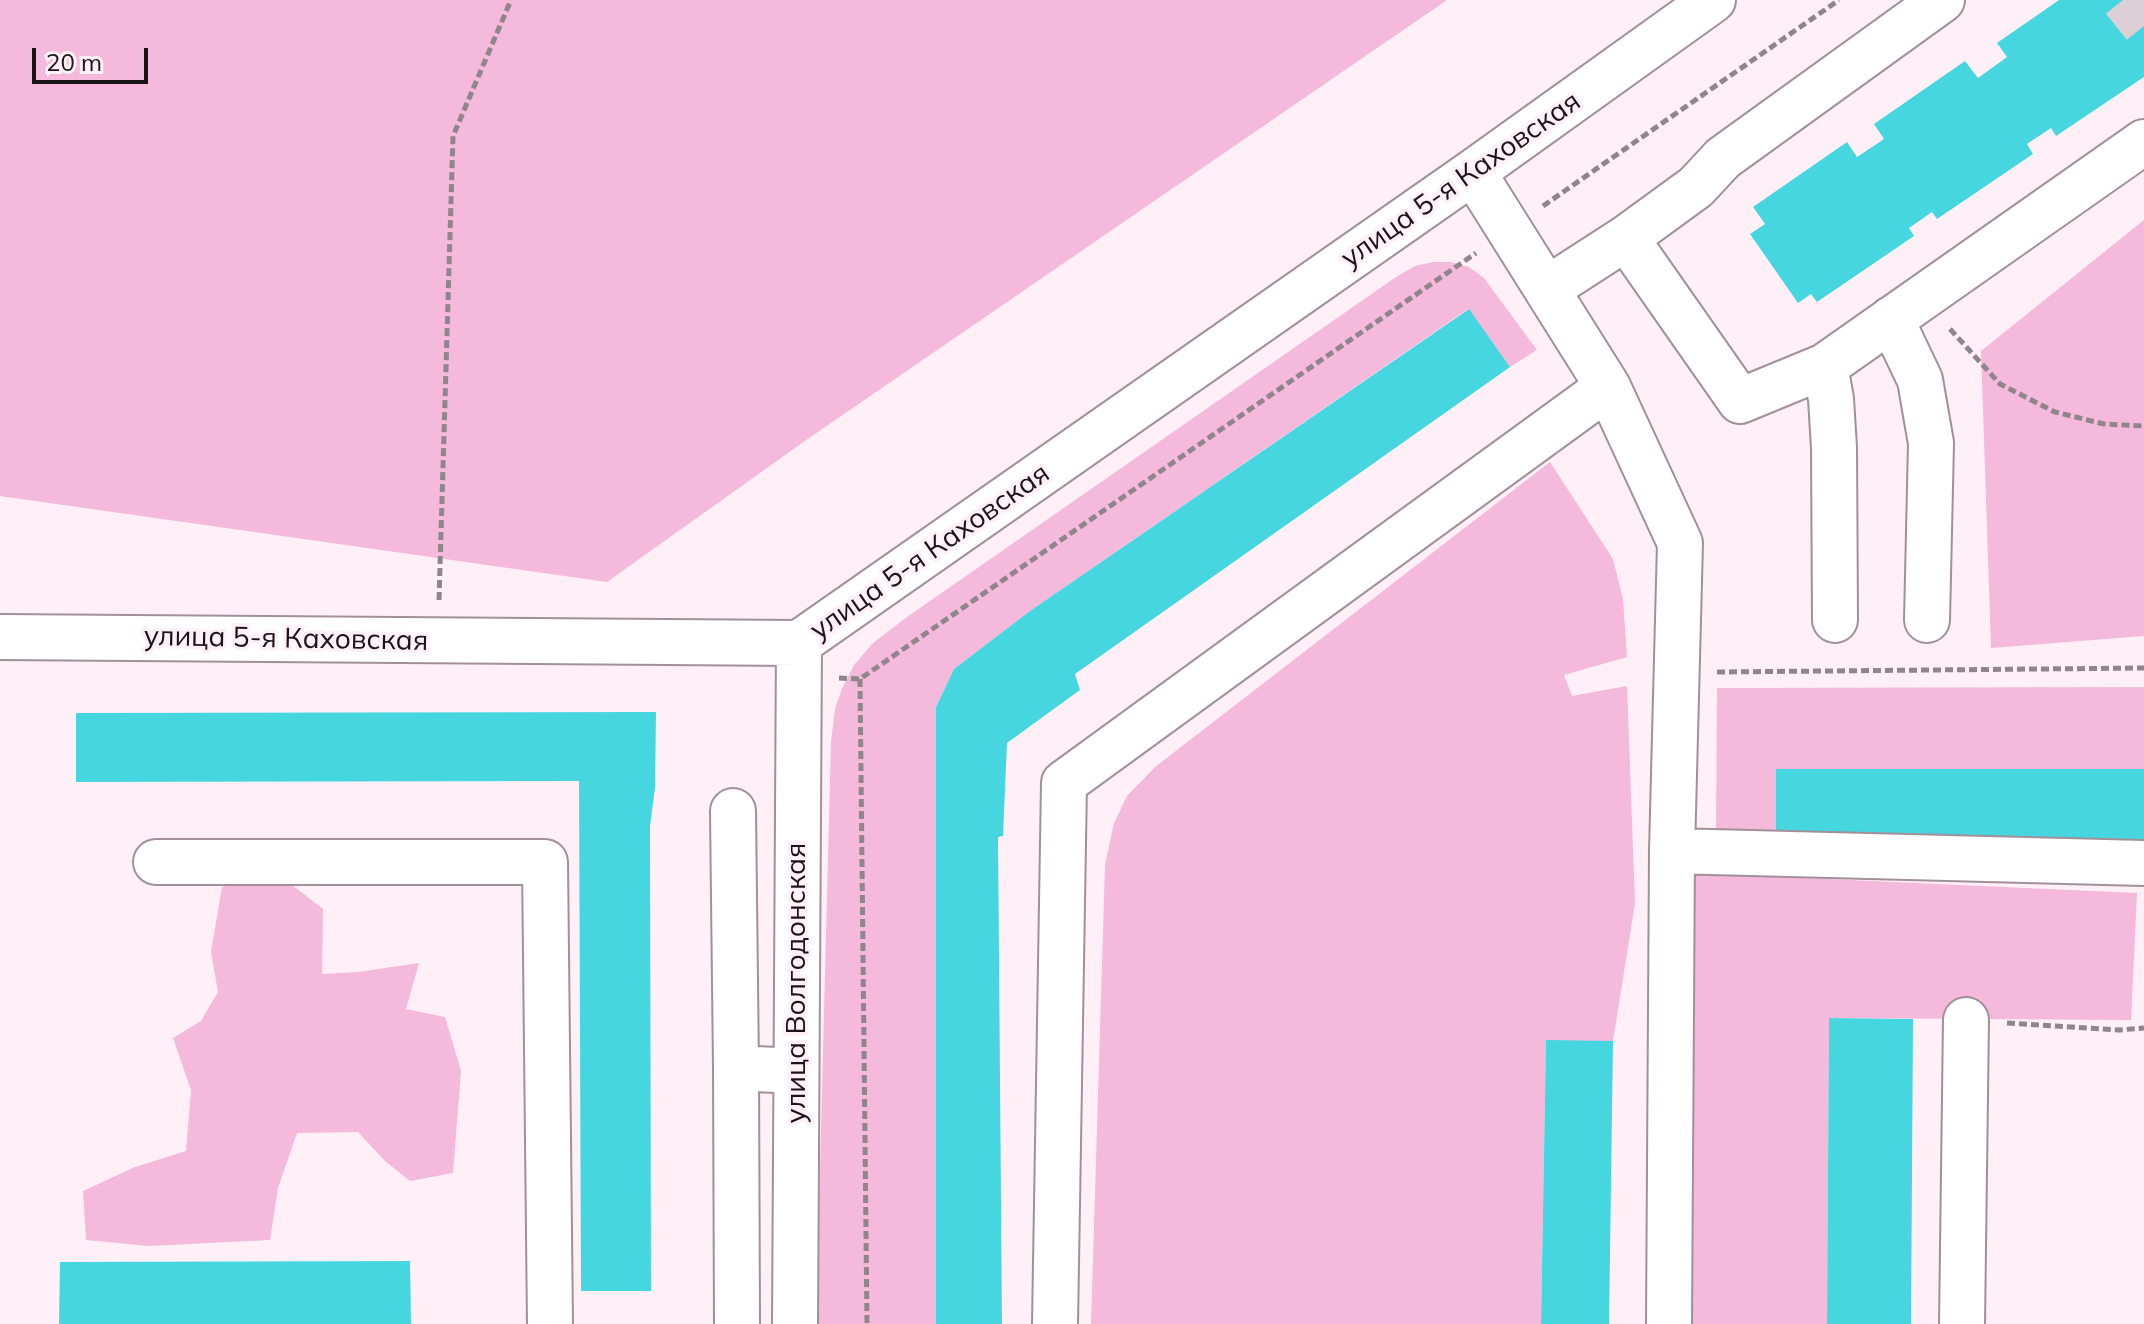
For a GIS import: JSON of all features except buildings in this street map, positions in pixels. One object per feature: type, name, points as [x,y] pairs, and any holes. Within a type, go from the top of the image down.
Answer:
[{"type":"street","name":"улица 5-я Каховская","points":[[0,637],[438,641],[799,659],[1713,0]]},
{"type":"street","points":[[1547,289],[1626,238],[1696,187],[1723,158],[1942,0]]},
{"type":"street","points":[[1626,238],[1740,401],[1825,366],[2144,142]]},
{"type":"street","points":[[1473,172],[1608,387],[1680,543],[1672,851],[1669,1324]]},
{"type":"street","points":[[1907,308],[1931,443],[1927,620]]},
{"type":"street","points":[[1825,366],[1834,448],[1835,620]]},
{"type":"street","points":[[1055,1324],[1064,783],[1608,387]]},
{"type":"street","name":"улица Волгодонская","points":[[795,1324],[799,659]]},
{"type":"street","points":[[733,811],[737,1324]]},
{"type":"street","points":[[1672,851],[2144,863]]},
{"type":"street","points":[[156,862],[545,862],[550,1324]]},
{"type":"street","points":[[1962,1324],[1966,1020]]},
{"type":"street","points":[[736,1068],[796,1071]]},
{"type":"path","points":[[438,641],[453,136],[511,0]]},
{"type":"path","points":[[860,679],[1839,0]]},
{"type":"path","points":[[1907,308],[1972,355],[2000,384],[2055,412],[2104,424],[2144,426]]},
{"type":"path","points":[[799,659],[860,679]]},
{"type":"path","points":[[1677,672],[2144,668]]},
{"type":"path","points":[[860,679],[867,1324]]},
{"type":"path","points":[[1966,1020],[2119,1030],[2144,1028]]},
{"type":"shaded area","points":[[0,0],[1447,0],[809,438],[607,582],[0,496]]},
{"type":"shaded area","points":[[2144,220],[2144,636],[1991,648],[1981,351]]},
{"type":"shaded area","points":[[1433,262],[1469,267],[1484,278],[1537,350],[1510,367],[1468,309],[1030,611],[954,669],[936,707],[936,1324],[816,1324],[831,741],[835,709],[854,665],[873,643],[907,617],[1396,277],[1415,266]]},
{"type":"shaded area","points":[[1550,462],[1613,559],[1623,599],[1627,657],[1564,675],[1572,696],[1627,686],[1635,903],[1613,1041],[1546,1041],[1541,1324],[1091,1324],[1105,865],[1114,823],[1127,796],[1155,767]]},
{"type":"shaded area","points":[[2144,687],[2144,769],[1777,769],[1776,838],[1716,837],[1717,688]]},
{"type":"shaded area","points":[[275,872],[323,909],[322,974],[419,963],[406,1009],[445,1017],[461,1071],[453,1173],[410,1181],[385,1161],[358,1132],[297,1133],[278,1188],[270,1240],[149,1246],[86,1240],[83,1191],[135,1167],[186,1151],[191,1090],[173,1038],[201,1021],[218,992],[211,952],[222,887]]},
{"type":"shaded area","points":[[1695,873],[2137,893],[2131,1020],[1829,1018],[1827,1324],[1688,1324]]},
{"type":"tunnel","points":[[2123,0],[2144,26]]}]
